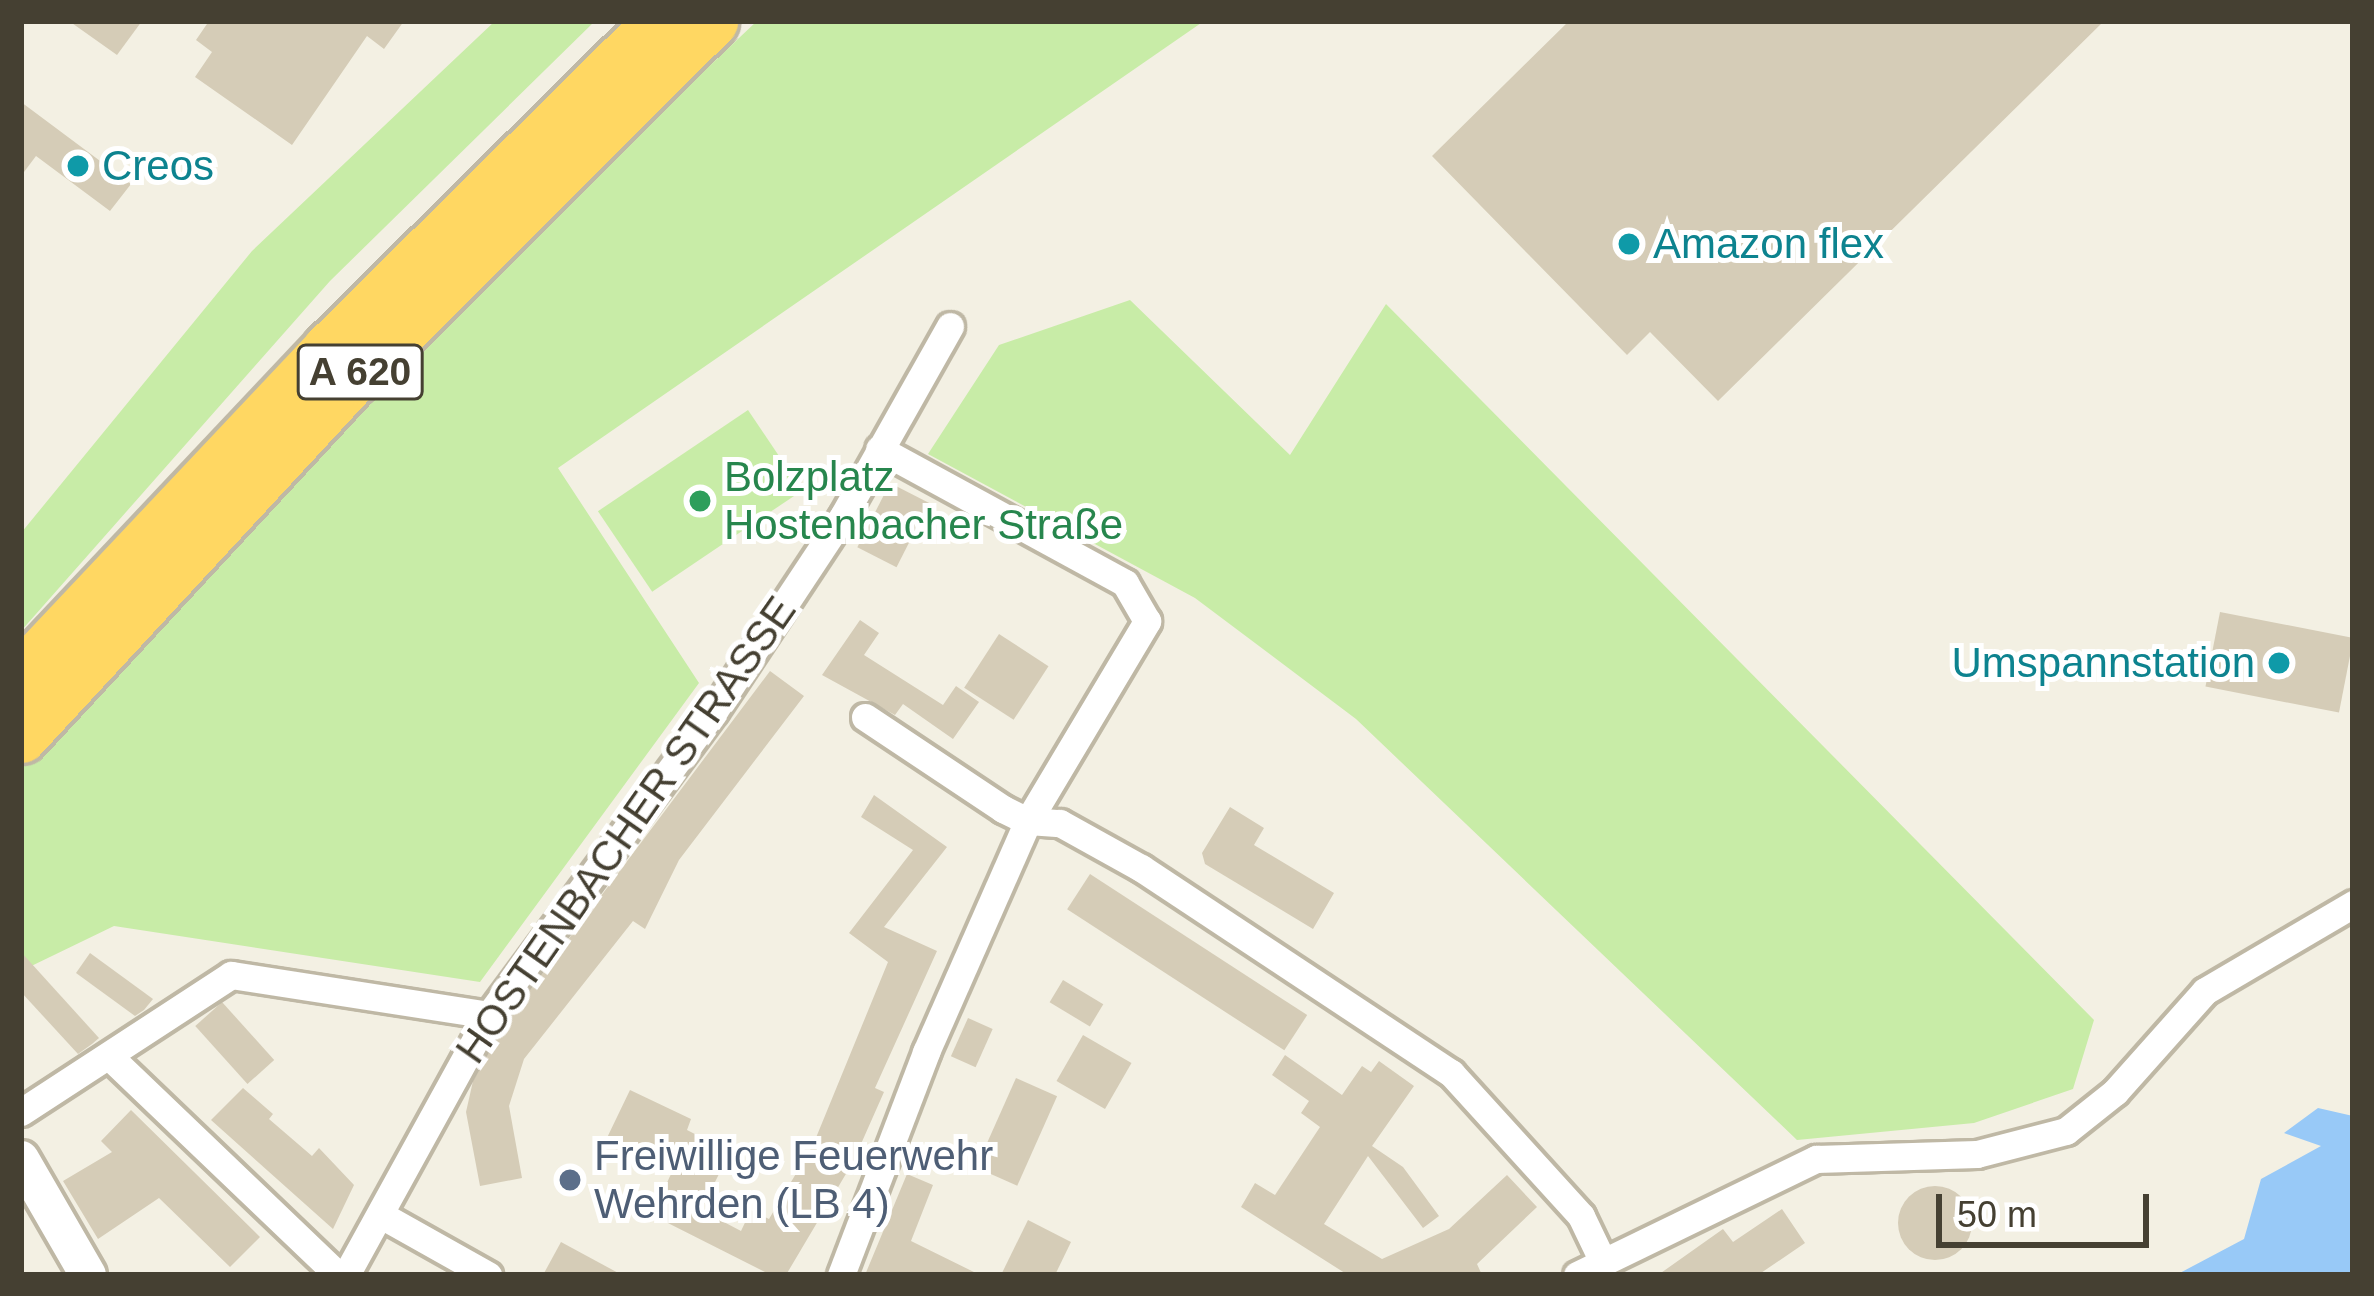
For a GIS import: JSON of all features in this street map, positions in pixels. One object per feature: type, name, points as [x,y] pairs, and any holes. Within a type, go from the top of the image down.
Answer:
[{"type":"highway","name":"A 620","points":[[21,675],[328,349],[660,21]]},
{"type":"highway","name":"A 620","points":[[21,737],[337,395],[712,21]]},
{"type":"street","name":"HOSTENBACHER STRASSE","points":[[342,1275],[381,1215],[489,1015],[714,711],[879,449],[950,326]]},
{"type":"street","points":[[841,1275],[926,1052],[1028,821],[1147,622],[1140,602],[1105,571],[879,449]]},
{"type":"street","points":[[866,717],[1028,821],[1060,823],[1124,857],[1450,1073],[1581,1216],[1603,1262]]},
{"type":"street","points":[[1577,1275],[1816,1159],[1977,1154],[2035,1144],[2115,1092],[2205,991],[2353,904]]},
{"type":"street","points":[[21,1112],[111,1058],[231,975],[489,1015]]},
{"type":"street","points":[[111,1058],[342,1275]]},
{"type":"street","points":[[21,1159],[88,1275]]},
{"type":"street","points":[[381,1215],[488,1275]]},
{"type":"green space","points":[[495,21],[595,21],[330,281],[21,631],[21,533],[252,251]]},
{"type":"green space","points":[[757,21],[1204,21],[558,468],[699,683],[480,982],[114,926],[21,971],[21,767],[345,410]]},
{"type":"green space","points":[[1130,300],[1290,455],[1386,304],[2094,1020],[2073,1089],[1974,1123],[1797,1140],[1356,719],[1195,598],[928,454],[999,345]]},
{"type":"green space","name":"Bolzplatz Hostenbacher Straße","points":[[748,410],[802,490],[652,592],[598,511]]},
{"type":"water","points":[[2318,1108],[2353,1116],[2353,1275],[2176,1275],[2244,1239],[2261,1179],[2321,1146],[2284,1133]]},
{"type":"building","points":[[69,21],[142,21],[117,55]]},
{"type":"building","points":[[209,21],[404,21],[384,49],[367,36],[292,145],[195,77],[212,52],[196,40]]},
{"type":"building","name":"Amazon flex","points":[[1569,21],[2104,21],[1718,401],[1650,332],[1627,355],[1432,156]]},
{"type":"building","name":"Creos","points":[[21,102],[131,184],[110,211],[36,156],[21,176]]},
{"type":"building","points":[[890,483],[929,503],[897,567],[857,547]]},
{"type":"building","name":"Umspannstation","points":[[2220,612],[2353,638],[2339,713],[2205,687]]},
{"type":"building","points":[[860,620],[879,633],[864,655],[943,705],[956,686],[979,702],[953,739],[903,704],[895,715],[822,675]]},
{"type":"building","points":[[999,634],[1048,666],[1014,720],[964,688]]},
{"type":"building","points":[[770,671],[804,696],[679,860],[645,929],[633,921],[524,1059],[509,1106],[522,1178],[480,1186],[466,1112],[473,1081],[504,1025]]},
{"type":"building","points":[[874,795],[947,847],[884,927],[937,951],[875,1088],[884,1092],[853,1162],[786,1275],[771,1275],[652,1215],[671,1174],[604,1144],[630,1090],[691,1119],[687,1130],[730,1152],[701,1210],[741,1231],[751,1210],[769,1219],[813,1145],[888,962],[849,933],[913,850],[861,817]]},
{"type":"building","points":[[1230,807],[1264,828],[1254,845],[1334,893],[1313,929],[1205,864],[1202,853]]},
{"type":"building","points":[[1090,874],[1307,1015],[1284,1050],[1067,909]]},
{"type":"building","points":[[21,952],[99,1038],[78,1054],[21,992]]},
{"type":"building","points":[[90,953],[153,999],[144,1010],[135,1016],[76,973]]},
{"type":"building","points":[[1063,980],[1103,1004],[1090,1026],[1050,1002]]},
{"type":"building","points":[[222,1002],[274,1060],[247,1084],[195,1026]]},
{"type":"building","points":[[968,1018],[993,1029],[976,1067],[951,1056]]},
{"type":"building","points":[[1083,1035],[1131,1063],[1105,1109],[1056,1081]]},
{"type":"building","points":[[1285,1055],[1342,1095],[1362,1066],[1371,1072],[1379,1061],[1414,1086],[1372,1146],[1403,1167],[1439,1216],[1423,1228],[1368,1156],[1324,1224],[1382,1259],[1449,1229],[1507,1175],[1537,1207],[1477,1264],[1482,1275],[1348,1275],[1241,1207],[1255,1183],[1275,1195],[1320,1127],[1301,1113],[1309,1101],[1272,1075]]},
{"type":"building","points":[[1016,1078],[1057,1096],[1017,1186],[976,1168]]},
{"type":"building","points":[[243,1088],[273,1114],[269,1119],[312,1156],[319,1148],[354,1185],[333,1229],[211,1120]]},
{"type":"building","points":[[131,1110],[260,1237],[230,1267],[159,1198],[98,1239],[63,1181],[112,1152],[101,1141]]},
{"type":"building","points":[[907,1174],[933,1185],[911,1241],[980,1275],[865,1275]]},
{"type":"building","points":[[1935,1186],[1961,1197],[1972,1223],[1961,1249],[1935,1260],[1909,1249],[1898,1223],[1909,1197]]},
{"type":"building","points":[[1782,1209],[1805,1243],[1758,1275],[1658,1275],[1723,1229],[1733,1242]]},
{"type":"building","points":[[1028,1220],[1071,1242],[1055,1275],[1001,1275]]},
{"type":"building","points":[[561,1242],[622,1275],[543,1275]]},
{"type":"place","name":"Creos","points":[[78,166]]},
{"type":"place","name":"Amazon flex","points":[[1629,244]]},
{"type":"place","name":"Bolzplatz Hostenbacher Straße","points":[[700,501]]},
{"type":"place","name":"Umspannstation","points":[[2279,663]]},
{"type":"place","name":"Freiwillige Feuerwehr Wehrden (LB 4)","points":[[570,1180]]}]
